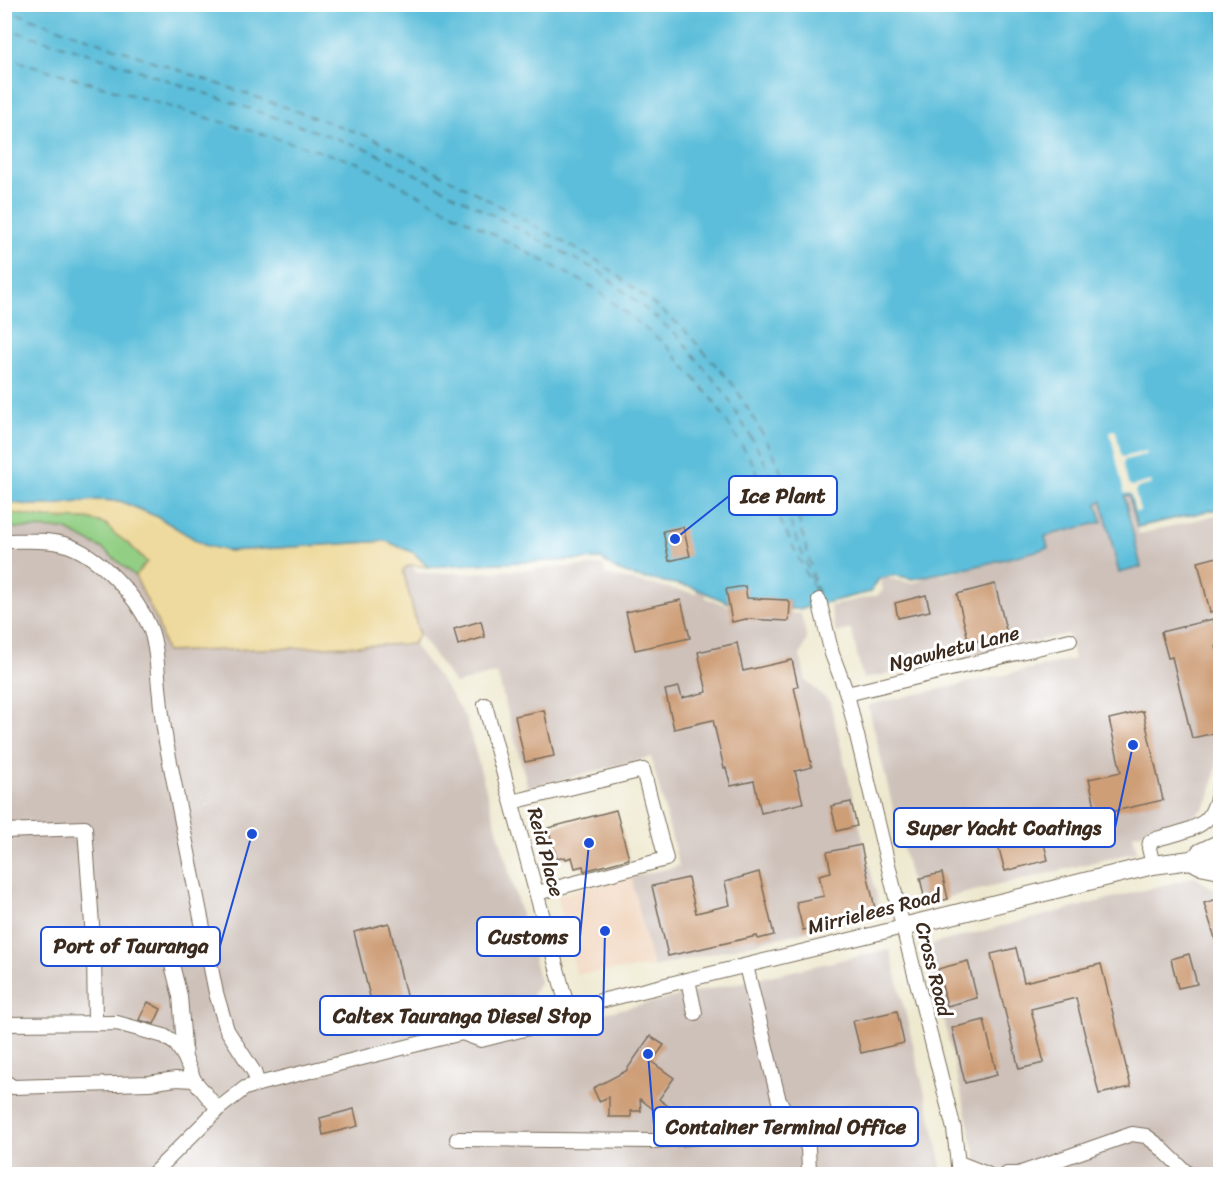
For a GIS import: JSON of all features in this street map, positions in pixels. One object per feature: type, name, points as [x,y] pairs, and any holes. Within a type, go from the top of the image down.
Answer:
[{"type":"highway","points":[[1204,856],[1221,845]]},
{"type":"main road","name":"Mirrielees Road","points":[[903,927],[1153,866],[1204,856]]},
{"type":"main road","name":"Mirrielees Road","points":[[1204,856],[1200,865],[1221,869]]},
{"type":"street","points":[[4,541],[46,541],[63,544],[87,555],[116,579],[131,597],[150,628],[166,742],[216,993],[228,1030],[254,1072],[258,1084]]},
{"type":"street","name":"Cross Road","points":[[815,601],[847,694],[954,1129],[959,1169]]},
{"type":"street","name":"Ngawhetu Lane","points":[[847,694],[1070,640]]},
{"type":"street","name":"Reid Place","points":[[485,705],[568,1009]]},
{"type":"street","points":[[512,802],[643,770],[666,859],[537,893]]},
{"type":"street","points":[[1153,866],[1150,842],[1198,827],[1210,818],[1216,807],[1221,785]]},
{"type":"street","points":[[4,831],[85,828],[94,951],[95,1023]]},
{"type":"street","name":"Mirrielees Road","points":[[153,1174],[218,1109],[245,1089],[258,1084],[462,1033],[467,1027],[538,1009],[568,1009],[903,927]]},
{"type":"street","points":[[94,951],[151,948],[162,951],[170,957],[180,996],[185,1058]]},
{"type":"street","points":[[746,966],[779,1101],[808,1148],[809,1170]]},
{"type":"street","points":[[688,980],[694,1013]]},
{"type":"street","points":[[4,1024],[117,1023],[164,1036],[176,1044],[194,1080],[218,1109]]},
{"type":"street","points":[[4,1081],[13,1087],[149,1083],[176,1078],[194,1080]]},
{"type":"street","points":[[457,1139],[654,1141],[797,1129]]},
{"type":"street","points":[[1007,1174],[1018,1174],[1132,1134],[1146,1136],[1188,1174]]},
{"type":"street","points":[[959,1169],[987,1174]]},
{"type":"shaded area","points":[[1129,495],[1139,534],[1217,515],[1220,531],[1220,612],[1214,614],[1220,643],[1220,748],[1210,797],[1204,808],[1187,822],[1133,835],[1137,852],[924,903],[913,890],[868,705],[1074,659],[1068,634],[863,679],[851,629],[836,633],[830,606],[878,595],[883,590],[877,564],[874,561],[866,563],[865,557],[952,536],[952,539],[933,544],[941,576],[1047,548],[1045,536],[1102,522],[1097,502],[1102,501],[1119,572],[1141,568],[1124,496]],"holes":[[[915,548],[923,580],[912,583],[890,579],[887,564],[900,561],[898,552]]]},
{"type":"shaded area","points":[[4,528],[65,529],[103,549],[135,576],[157,621],[166,652],[413,644],[466,719],[540,981],[529,1001],[538,1033],[559,1023],[890,949],[941,1160],[941,1174],[5,1174]]},
{"type":"shaded area","points":[[698,555],[706,598],[729,606],[752,599],[787,600],[790,603],[790,613],[801,614],[807,639],[800,656],[806,681],[830,702],[881,914],[653,967],[631,877],[679,866],[651,757],[528,788],[497,673],[455,684],[419,634],[403,570],[406,566],[412,565],[417,573],[471,573],[603,565],[606,575],[697,594],[692,564]]},
{"type":"shaded area","points":[[631,877],[653,967],[576,974],[557,895]]},
{"type":"shaded area","points":[[1195,877],[1220,893],[1220,1174],[979,1174],[933,974],[932,944]]},
{"type":"green space","points":[[4,512],[47,518],[88,519],[106,524],[147,562],[135,576],[103,549],[65,529],[5,528]]},
{"type":"sand","points":[[97,500],[120,501],[228,551],[386,541],[414,553],[428,567],[412,565],[403,570],[419,634],[413,644],[166,652],[157,621],[135,576],[147,562],[106,524],[88,519],[47,518],[5,512],[5,502],[30,505]]},
{"type":"water","points":[[5,5],[1220,5],[1220,511],[1212,510],[1137,527],[1129,495],[1124,496],[1141,567],[1119,573],[1102,501],[1097,503],[1102,522],[1045,536],[1048,548],[969,568],[913,579],[894,575],[879,579],[870,592],[800,609],[790,609],[790,603],[787,600],[753,599],[729,603],[692,587],[637,577],[617,570],[601,559],[428,567],[414,553],[386,541],[228,551],[204,545],[158,517],[120,501],[97,500],[52,505],[5,502]]},
{"type":"pier","points":[[1116,431],[1123,457],[1146,451],[1147,454],[1125,460],[1123,463],[1128,484],[1132,486],[1151,481],[1152,484],[1135,491],[1140,511],[1135,512],[1131,494],[1124,493],[1110,432]]},
{"type":"building","points":[[683,527],[690,556],[669,561],[663,531]]},
{"type":"building","points":[[1221,556],[1221,609],[1210,612],[1198,562]]},
{"type":"building","points":[[995,584],[1007,634],[969,643],[957,594]]},
{"type":"building","points":[[745,586],[747,598],[787,600],[790,603],[789,621],[746,619],[732,622],[726,589]]},
{"type":"building","points":[[926,595],[930,611],[898,618],[895,603]]},
{"type":"building","points":[[681,600],[690,638],[635,650],[626,612]]},
{"type":"building","points":[[1213,619],[1221,664],[1221,723],[1212,725],[1215,733],[1192,738],[1172,657],[1168,658],[1161,632]]},
{"type":"building","points":[[481,621],[485,637],[458,645],[454,629]]},
{"type":"building","points":[[737,643],[743,671],[792,660],[798,686],[794,687],[812,767],[795,771],[803,803],[761,813],[754,781],[731,786],[726,768],[724,768],[713,720],[674,729],[665,690],[679,687],[682,698],[707,692],[698,652]]},
{"type":"building","points":[[544,710],[554,756],[525,762],[515,716]]},
{"type":"building","points":[[1143,711],[1163,800],[1097,815],[1089,779],[1121,772],[1109,719]]},
{"type":"building","points":[[851,802],[857,826],[837,831],[831,806]]},
{"type":"building","points":[[616,810],[629,859],[584,871],[583,866],[575,868],[572,857],[557,859],[548,828]]},
{"type":"building","points":[[1040,827],[1048,860],[1005,871],[996,838]]},
{"type":"building","points":[[861,845],[876,913],[803,930],[796,902],[824,896],[819,875],[831,872],[827,852]]},
{"type":"building","points":[[759,872],[774,935],[758,939],[757,936],[668,956],[652,886],[688,878],[696,913],[730,905],[725,882]]},
{"type":"building","points":[[942,873],[948,899],[926,905],[920,878]]},
{"type":"building","points":[[1221,898],[1221,948],[1218,948],[1204,903]]},
{"type":"building","points":[[389,923],[411,1017],[377,1025],[354,932]]},
{"type":"building","points":[[1016,948],[1024,982],[1101,964],[1131,1087],[1099,1094],[1076,998],[1031,1009],[1044,1063],[1019,1069],[991,954]]},
{"type":"building","points":[[1189,954],[1197,984],[1178,988],[1171,959]]},
{"type":"building","points":[[968,961],[977,998],[947,1006],[938,969]]},
{"type":"building","points":[[148,1002],[161,1009],[154,1024],[139,1020]]},
{"type":"building","points":[[897,1011],[904,1043],[861,1053],[853,1021]]},
{"type":"building","points":[[984,1020],[997,1075],[965,1083],[952,1028]]},
{"type":"building","points":[[650,1036],[664,1045],[652,1062],[674,1078],[659,1099],[668,1106],[661,1115],[640,1099],[641,1111],[631,1111],[631,1117],[609,1117],[609,1097],[599,1101],[593,1088],[626,1071]]},
{"type":"building","points":[[354,1109],[358,1126],[323,1135],[320,1118]]},
{"type":"ferry route","points":[[4,9],[373,138],[603,264],[682,327],[735,387],[773,452],[797,512],[818,594]]},
{"type":"ferry route","points":[[4,28],[100,57],[370,150],[600,272],[676,334],[725,393],[763,458],[816,590]]},
{"type":"ferry route","points":[[4,57],[359,163],[593,287],[666,345],[713,400],[752,462],[816,594]]},
{"type":"place","name":"Ice Plant","points":[[675,539]]},
{"type":"place","name":"Super Yacht Coatings","points":[[1133,745]]},
{"type":"place","name":"Port of Tauranga","points":[[252,834]]},
{"type":"place","name":"Customs","points":[[589,843]]},
{"type":"place","name":"Caltex Tauranga Diesel Stop","points":[[605,931]]},
{"type":"place","name":"Container Terminal Office","points":[[648,1054]]}]
